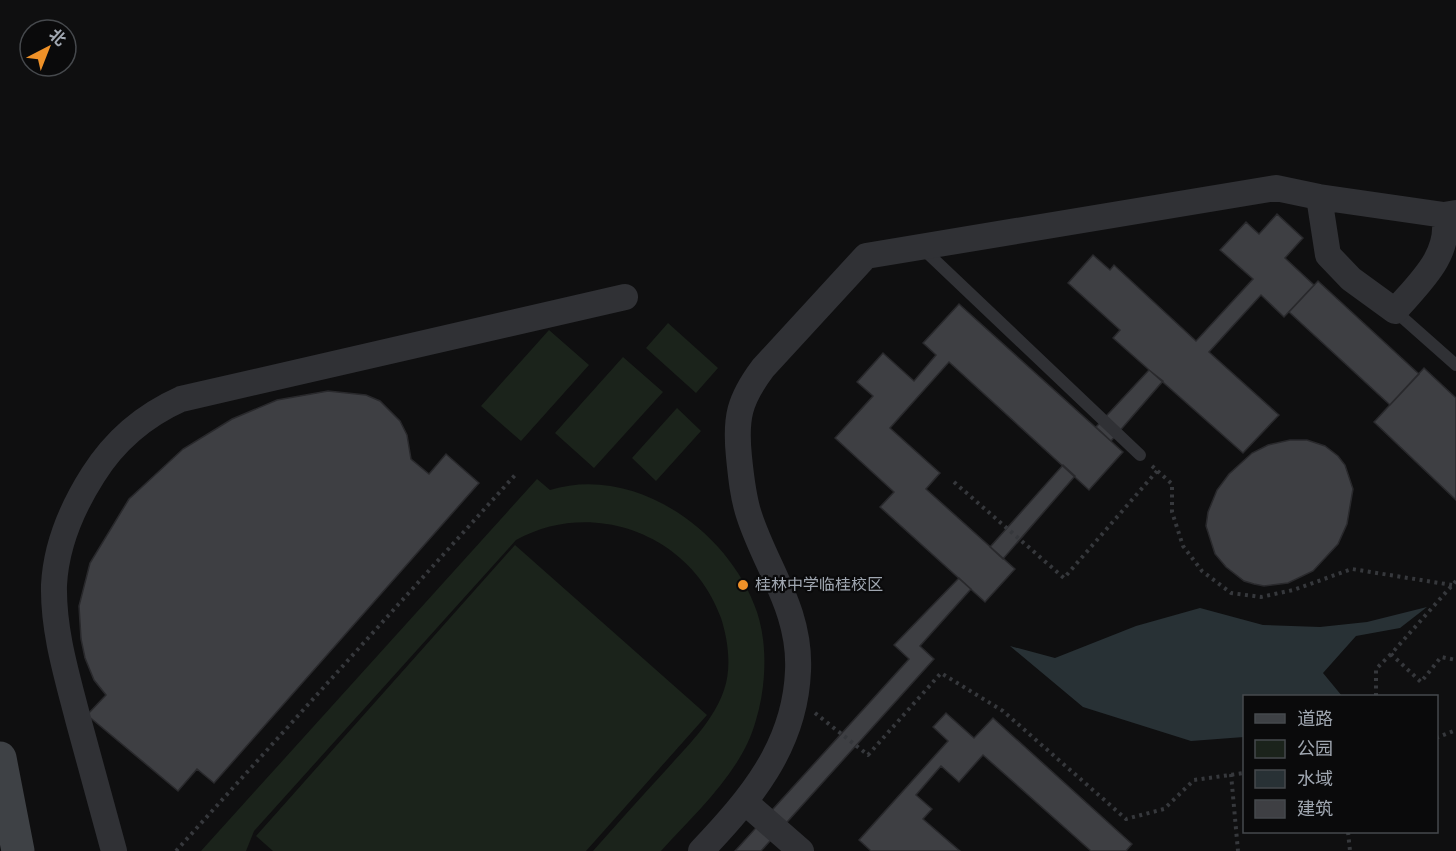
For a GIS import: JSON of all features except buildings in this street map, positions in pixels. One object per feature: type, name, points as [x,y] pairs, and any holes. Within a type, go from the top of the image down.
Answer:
[{"type":"main road","points":[[0,758],[18,851]]},
{"type":"street","points":[[701,851],[746,803],[780,743],[795,697],[798,670],[796,642],[778,577],[749,517],[736,435],[738,413],[747,391],[763,368],[866,256],[1276,188],[1318,197],[1450,214],[1447,231],[1435,265],[1395,311],[1351,279],[1328,255],[1318,197]]},
{"type":"street","points":[[114,851],[67,676],[60,643],[54,586],[61,544],[71,517],[97,469],[125,435],[146,417],[181,399],[625,297]]},
{"type":"street","points":[[746,803],[801,851]]},
{"type":"lane","points":[[921,247],[1140,455]]},
{"type":"lane","points":[[1395,311],[1456,365]]},
{"type":"path","points":[[1140,455],[1172,484],[1176,530],[1190,558],[1215,583],[1231,593],[1261,597],[1293,590],[1352,569],[1452,585]]},
{"type":"path","points":[[954,482],[1064,578],[1157,471]]},
{"type":"path","points":[[176,851],[516,474]]},
{"type":"path","points":[[1376,695],[1376,669],[1456,581]]},
{"type":"path","points":[[1391,654],[1421,682],[1441,657],[1456,660]]},
{"type":"path","points":[[795,697],[868,755],[941,674],[1003,711],[1126,819],[1164,809],[1194,780],[1243,773]]},
{"type":"path","points":[[1438,738],[1456,730]]},
{"type":"path","points":[[1231,774],[1238,851]]},
{"type":"path","points":[[1348,833],[1350,851]]},
{"type":"green space","points":[[668,323],[718,368],[696,393],[646,348]]},
{"type":"green space","points":[[549,330],[589,365],[521,441],[481,406]]},
{"type":"green space","points":[[623,357],[663,392],[594,468],[555,433]]},
{"type":"green space","points":[[677,408],[701,431],[656,481],[632,458]]},
{"type":"green space","points":[[537,479],[550,490],[582,484],[615,487],[646,496],[676,511],[702,531],[725,556],[744,583],[761,625],[764,652],[762,694],[756,720],[740,757],[703,806],[661,851],[593,851],[707,723],[724,690],[728,672],[728,654],[721,618],[707,589],[688,565],[664,546],[636,532],[607,524],[576,522],[546,528],[516,540],[254,831],[246,851],[201,851]]},
{"type":"green space","points":[[515,545],[707,715],[586,851],[273,851],[256,836]]},
{"type":"water","points":[[1427,607],[1400,628],[1356,636],[1323,673],[1341,695],[1243,695],[1243,737],[1191,741],[1083,707],[1010,646],[1055,658],[1136,626],[1200,608],[1263,625],[1320,627],[1367,622]]},
{"type":"place","name":"桂林中学临桂校区","points":[[743,585]]}]
